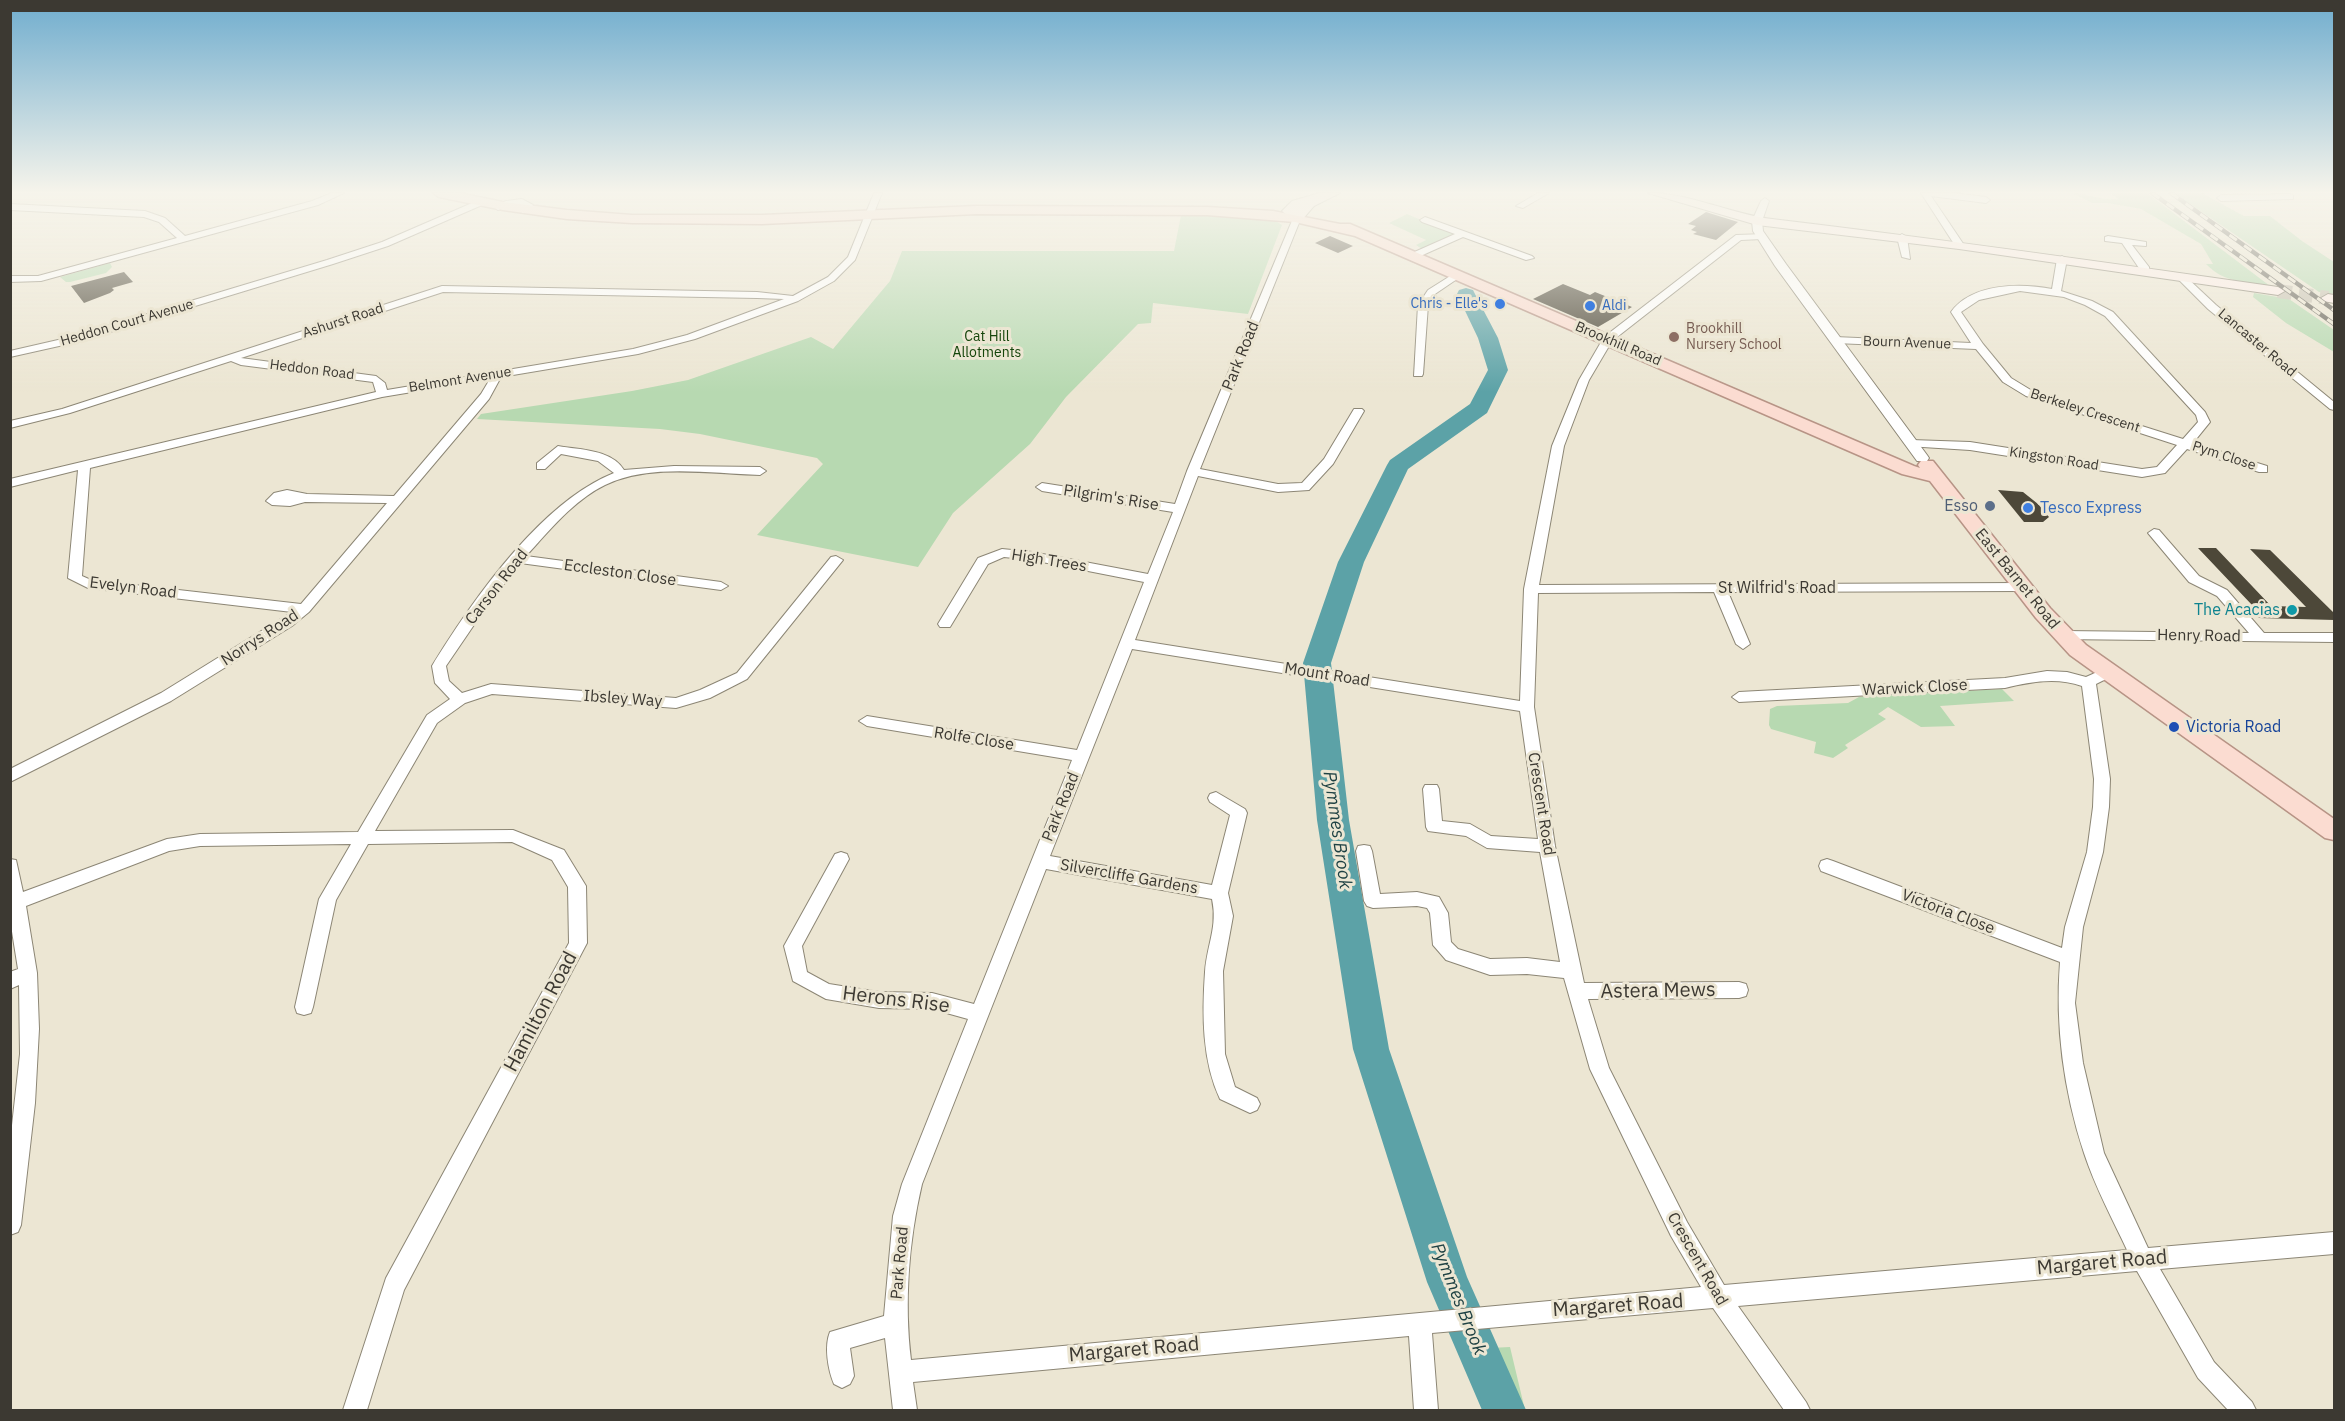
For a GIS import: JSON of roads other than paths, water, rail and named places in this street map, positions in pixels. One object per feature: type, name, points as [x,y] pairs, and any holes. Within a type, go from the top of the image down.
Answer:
[{"type":"main road","name":"Brookhill Road","points":[[1421,259],[1912,471],[1936,476]]},
{"type":"main road","points":[[2064,259],[2278,291]]},
{"type":"main road","name":"Brookhill Road","points":[[1878,455],[1917,451]]},
{"type":"main road","name":"East Barnet Road","points":[[1917,451],[2022,587],[2099,678],[2334,831]]},
{"type":"street","points":[[10,279],[38,279],[109,259]]},
{"type":"street","name":"Heddon Court Avenue","points":[[10,354],[73,340],[338,259]]},
{"type":"street","name":"Belmont Avenue","points":[[10,483],[382,394],[634,352],[691,337],[818,288],[851,259]]},
{"type":"street","name":"Park Road","points":[[905,1410],[895,1324],[904,1216],[912,1184],[1277,259]]},
{"type":"street","name":"Crescent Road","points":[[1710,259],[1608,339],[1584,380],[1558,446],[1531,589],[1527,707],[1547,846],[1571,971],[1600,1069],[1679,1229],[1719,1298],[1753,1350],[1798,1410]]},
{"type":"street","name":"East Barnet Road","points":[[1778,259],[1917,451]]},
{"type":"street","points":[[2056,292],[2062,259]]},
{"type":"street","points":[[2138,259],[2146,272]]},
{"type":"street","points":[[1418,374],[1421,306],[1436,288],[1458,275]]},
{"type":"street","name":"Lancaster Road","points":[[2181,277],[2212,307],[2334,407]]},
{"type":"street","name":"Ashurst Road","points":[[10,424],[66,411],[442,289],[757,295],[785,296],[794,299]]},
{"type":"street","name":"Berkeley Crescent","points":[[2010,289],[2056,292],[2086,301],[2109,314],[2201,414],[2204,422],[2185,444],[2022,390],[2007,380],[1957,316],[1957,309],[1964,304],[1995,291],[2010,289]]},
{"type":"street","name":"Bourn Avenue","points":[[1835,340],[1979,346]]},
{"type":"street","name":"Heddon Road","points":[[232,357],[241,362],[376,379],[381,385],[382,394]]},
{"type":"street","name":"Norrys Road","points":[[10,776],[166,697],[287,623],[304,609],[399,500],[493,386],[496,374]]},
{"type":"street","points":[[1193,471],[1278,488],[1305,487],[1329,461],[1358,411]]},
{"type":"street","name":"Kingston Road","points":[[1917,451],[1970,447],[2142,473],[2161,470],[2185,444]]},
{"type":"street","name":"Pym Close","points":[[2185,444],[2264,469]]},
{"type":"street","points":[[541,466],[558,450],[605,459],[617,465],[621,475]]},
{"type":"street","name":"Evelyn Road","points":[[84,465],[75,578],[88,584],[304,609]]},
{"type":"street","name":"Carson Road","points":[[460,699],[442,683],[439,666],[453,643],[518,559],[548,523],[577,499],[600,482],[621,475],[666,470],[760,471]]},
{"type":"street","name":"Pilgrim's Rise","points":[[1042,487],[1180,509]]},
{"type":"street","points":[[305,498],[399,500]]},
{"type":"street","points":[[2154,533],[2194,579],[2222,593],[2260,637]]},
{"type":"street","name":"High Trees","points":[[945,624],[983,561],[1002,553],[1032,556],[1152,579]]},
{"type":"street","name":"Eccleston Close","points":[[518,559],[721,586]]},
{"type":"street","name":"Ibsley Way","points":[[460,699],[491,689],[676,703],[705,694],[742,676],[836,560]]},
{"type":"street","name":"St Wilfrid's Road","points":[[1531,589],[2022,587]]},
{"type":"street","points":[[1719,588],[1743,644]]},
{"type":"street","name":"Henry Road","points":[[2063,636],[2334,638]]},
{"type":"street","name":"Mount Road","points":[[1126,644],[1527,707]]},
{"type":"street","name":"Warwick Close","points":[[1740,697],[2005,683],[2047,674],[2099,678]]},
{"type":"street","points":[[2099,678],[2101,807],[2095,852],[2078,909],[2069,958],[2066,1002],[2073,1063],[2082,1111],[2094,1153],[2109,1190],[2142,1258],[2206,1370],[2244,1410]]},
{"type":"street","points":[[304,1007],[328,899],[432,719],[460,699]]},
{"type":"street","name":"Rolfe Close","points":[[867,721],[1081,756]]},
{"type":"street","points":[[1431,789],[1434,827],[1470,830],[1487,842],[1547,846]]},
{"type":"street","name":"Silvercliffe Gardens","points":[[1216,798],[1239,813],[1219,893],[1224,916],[1214,971],[1215,1054],[1227,1093],[1250,1104]]},
{"type":"street","name":"Hamilton Road","points":[[16,902],[167,845],[200,840],[513,836],[558,855],[578,886],[578,943],[394,1286],[356,1410]]},
{"type":"street","points":[[1364,851],[1373,901],[1417,899],[1433,902],[1439,913],[1442,945],[1452,955],[1490,967],[1527,966],[1571,971]]},
{"type":"street","name":"Herons Rise","points":[[842,859],[793,946],[799,975],[826,991],[879,1000],[932,1001],[981,1014]]},
{"type":"street","name":"Silvercliffe Gardens","points":[[1039,861],[1219,893]]},
{"type":"street","points":[[10,865],[16,902],[19,977],[30,1028],[27,1083],[10,1225]]},
{"type":"street","name":"Victoria Close","points":[[1827,866],[2069,958]]},
{"type":"street","name":"Astera Mews","points":[[1577,991],[1739,990]]},
{"type":"street","name":"Margaret Road","points":[[901,1372],[1447,1320],[1719,1298],[2142,1258],[2334,1244]]},
{"type":"street","points":[[842,1377],[838,1340],[895,1324]]},
{"type":"street","points":[[1420,1324],[1426,1410]]},
{"type":"waterway","name":"Pymmes Brook","points":[[1466,294],[1488,338],[1498,370],[1479,408],[1398,465],[1351,562],[1317,663],[1333,820],[1371,1049],[1448,1282],[1504,1410]]},
{"type":"tunnel","points":[[2278,291],[2328,298]]},
{"type":"railway","points":[[2244,259],[2334,324]]},
{"type":"railway","points":[[2263,259],[2334,310]]},
{"type":"place","name":"Chris - Elle's","points":[[1500,304]]},
{"type":"place","name":"Aldi","points":[[1590,306]]},
{"type":"place","name":"Brookhill Nursery School","points":[[1674,337]]},
{"type":"place","name":"Esso","points":[[1990,506]]},
{"type":"place","name":"Tesco Express","points":[[2028,508]]},
{"type":"place","name":"The Acacias","points":[[2292,610]]},
{"type":"place","name":"Victoria Road","points":[[2174,727]]},
{"type":"park label","name":"Cat Hill Allotments","points":[[987,346]]}]
